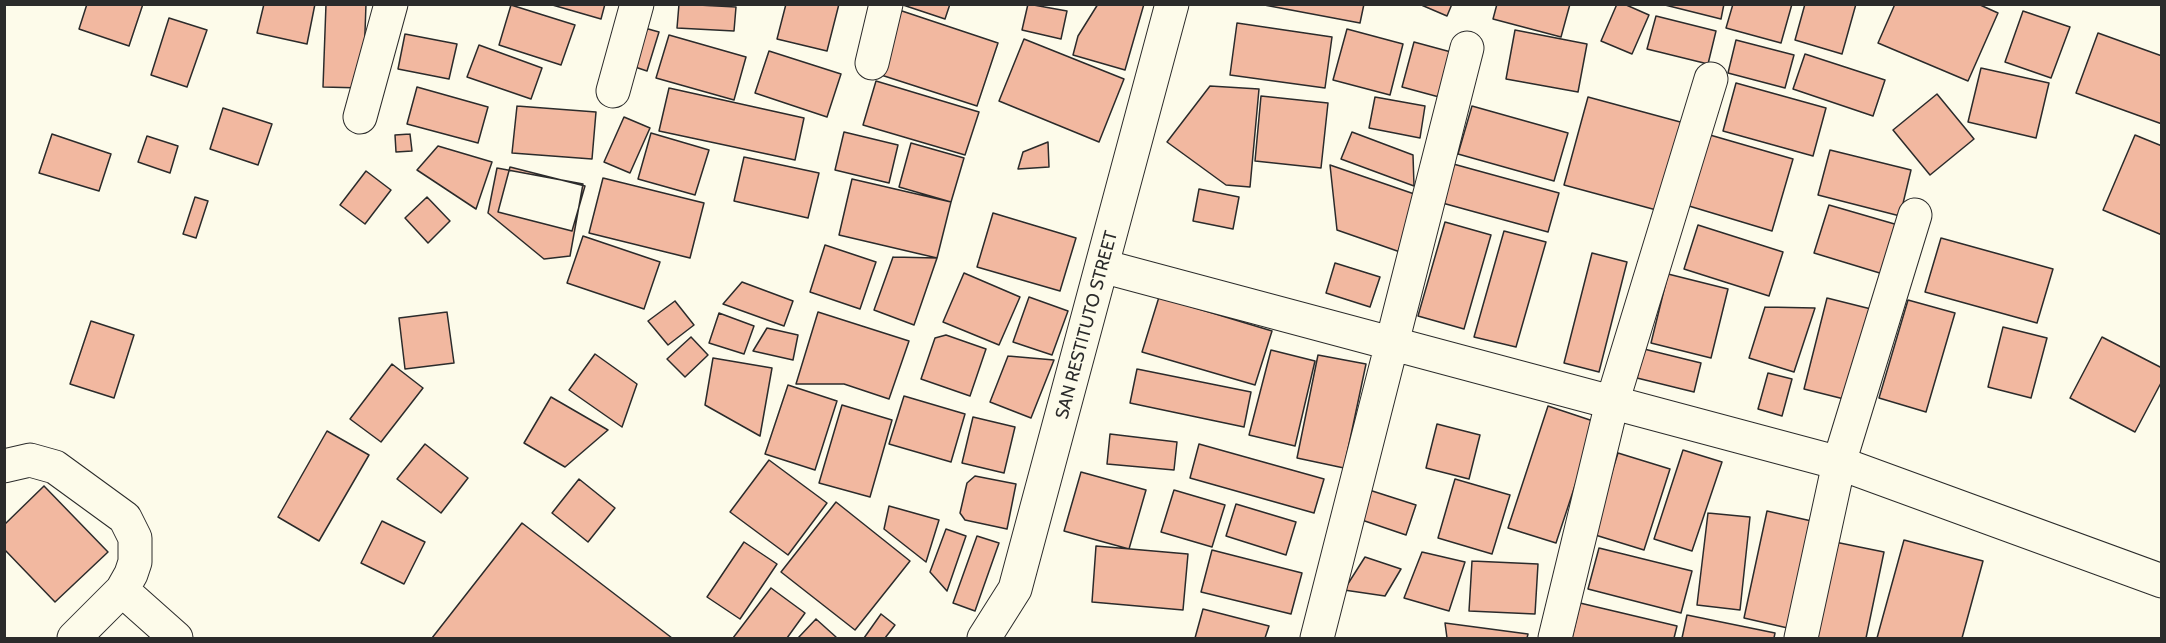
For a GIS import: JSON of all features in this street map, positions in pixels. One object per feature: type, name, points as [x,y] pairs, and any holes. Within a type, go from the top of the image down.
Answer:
[{"type":"street","points":[[360,117],[391,4]]},
{"type":"street","points":[[613,91],[637,4]]},
{"type":"street","points":[[872,63],[886,4]]},
{"type":"street","name":"SAN RESTITUTO STREET","points":[[984,639],[1015,589],[1172,4]]},
{"type":"street","points":[[1317,639],[1467,48]]},
{"type":"street","points":[[1555,639],[1612,403],[1711,79]]},
{"type":"street","points":[[1801,639],[1839,463],[1915,215]]},
{"type":"street","points":[[1102,266],[1839,463],[2162,581]]},
{"type":"street","points":[[4,466],[30,460],[46,463],[125,519],[135,538],[135,562],[122,590],[74,639]]},
{"type":"street","points":[[122,590],[176,639]]},
{"type":"building","points":[[87,4],[143,4],[129,46],[79,29]]},
{"type":"building","points":[[264,4],[315,4],[307,44],[257,33]]},
{"type":"building","points":[[326,4],[366,4],[363,88],[323,87]]},
{"type":"building","points":[[549,4],[605,4],[601,19]]},
{"type":"building","points":[[679,4],[736,7],[734,31],[677,28]]},
{"type":"building","points":[[786,4],[839,4],[827,51],[777,39]]},
{"type":"building","points":[[900,4],[950,4],[945,19]]},
{"type":"building","points":[[1028,4],[1067,11],[1061,39],[1022,30]]},
{"type":"building","points":[[1098,4],[1144,4],[1125,70],[1073,55],[1078,36]]},
{"type":"building","points":[[1259,4],[1364,4],[1360,23]]},
{"type":"building","points":[[1419,4],[1452,4],[1447,16]]},
{"type":"building","points":[[1497,4],[1570,4],[1561,37],[1493,19]]},
{"type":"building","points":[[1617,4],[1624,4],[1649,15],[1632,54],[1601,41]]},
{"type":"building","points":[[1661,4],[1724,4],[1721,19]]},
{"type":"building","points":[[1733,4],[1792,4],[1781,43],[1726,28]]},
{"type":"building","points":[[1805,4],[1856,4],[1842,54],[1795,40]]},
{"type":"building","points":[[1895,4],[1978,4],[1998,13],[1968,81],[1878,43]]},
{"type":"building","points":[[511,5],[575,25],[561,65],[499,45]]},
{"type":"building","points":[[899,10],[998,43],[977,106],[878,74]]},
{"type":"building","points":[[2023,11],[2070,27],[2051,78],[2005,62]]},
{"type":"building","points":[[1656,16],[1716,31],[1708,64],[1647,49]]},
{"type":"building","points":[[169,18],[207,30],[187,87],[151,75]]},
{"type":"building","points":[[1237,23],[1332,37],[1325,88],[1230,75]]},
{"type":"building","points":[[641,27],[659,32],[647,71],[629,65]]},
{"type":"building","points":[[1347,29],[1403,44],[1390,95],[1333,80]]},
{"type":"building","points":[[1515,30],[1587,44],[1578,92],[1506,79]]},
{"type":"building","points":[[2098,33],[2162,56],[2162,124],[2076,93]]},
{"type":"building","points":[[405,34],[457,44],[449,79],[398,69]]},
{"type":"building","points":[[669,35],[746,57],[734,100],[656,78]]},
{"type":"building","points":[[1024,39],[1124,79],[1099,142],[999,101]]},
{"type":"building","points":[[1736,40],[1794,55],[1785,88],[1728,73]]},
{"type":"building","points":[[1414,42],[1451,52],[1439,97],[1402,87]]},
{"type":"building","points":[[479,45],[542,68],[531,99],[467,77]]},
{"type":"building","points":[[769,51],[841,74],[827,117],[755,93]]},
{"type":"building","points":[[1805,54],[1885,80],[1873,116],[1793,89]]},
{"type":"building","points":[[1981,68],[2049,83],[2036,138],[1968,122]]},
{"type":"building","points":[[876,81],[979,112],[965,155],[863,125]]},
{"type":"building","points":[[1736,83],[1826,108],[1813,156],[1723,131]]},
{"type":"building","points":[[1210,86],[1259,89],[1250,187],[1226,185],[1167,142]]},
{"type":"building","points":[[417,87],[488,107],[478,143],[407,124]]},
{"type":"building","points":[[669,88],[804,118],[795,160],[659,131]]},
{"type":"building","points":[[1937,94],[1974,139],[1930,175],[1893,130]]},
{"type":"building","points":[[1261,96],[1328,103],[1321,168],[1255,161]]},
{"type":"building","points":[[1375,97],[1425,106],[1420,138],[1369,128]]},
{"type":"building","points":[[1588,97],[1684,123],[1660,211],[1564,185]]},
{"type":"building","points":[[517,106],[596,112],[592,159],[512,153]]},
{"type":"building","points":[[1472,106],[1568,133],[1554,181],[1458,154]]},
{"type":"building","points":[[223,108],[272,124],[258,165],[210,149]]},
{"type":"building","points":[[624,117],[650,128],[630,173],[604,162]]},
{"type":"building","points":[[844,132],[898,145],[889,183],[835,170]]},
{"type":"building","points":[[1352,132],[1413,155],[1414,186],[1341,159]]},
{"type":"building","points":[[651,133],[709,150],[695,195],[638,179]]},
{"type":"building","points":[[52,134],[111,154],[99,191],[39,173]]},
{"type":"building","points":[[410,134],[412,151],[396,152],[395,135]]},
{"type":"building","points":[[1710,135],[1793,159],[1772,231],[1689,206]]},
{"type":"building","points":[[2135,135],[2162,146],[2162,235],[2103,210]]},
{"type":"building","points":[[147,136],[178,146],[170,173],[138,162]]},
{"type":"building","points":[[1048,142],[1049,167],[1018,169],[1023,152]]},
{"type":"building","points":[[911,143],[964,158],[951,202],[899,187]]},
{"type":"building","points":[[438,146],[492,162],[476,209],[417,170]]},
{"type":"building","points":[[1830,150],[1911,170],[1900,216],[1818,195]]},
{"type":"building","points":[[744,157],[819,173],[808,218],[734,201]]},
{"type":"building","points":[[1446,162],[1559,193],[1548,232],[1435,201]]},
{"type":"building","points":[[1330,165],[1423,197],[1403,253],[1337,230]]},
{"type":"building","points":[[510,167],[585,186],[572,231],[498,212]]},
{"type":"building","points":[[497,168],[583,184],[570,256],[544,259],[488,213]]},
{"type":"building","points":[[366,171],[391,190],[365,224],[340,205]]},
{"type":"building","points":[[603,178],[704,203],[690,258],[589,233]]},
{"type":"building","points":[[852,179],[951,202],[937,258],[839,235]]},
{"type":"building","points":[[1199,189],[1239,197],[1233,229],[1193,221]]},
{"type":"building","points":[[195,197],[208,201],[196,238],[183,234]]},
{"type":"building","points":[[427,197],[450,221],[428,243],[405,218]]},
{"type":"building","points":[[1829,205],[1898,225],[1883,274],[1814,253]]},
{"type":"building","points":[[993,213],[1076,238],[1060,291],[977,267]]},
{"type":"building","points":[[1445,222],[1491,235],[1464,329],[1418,316]]},
{"type":"building","points":[[1698,225],[1783,252],[1769,296],[1684,269]]},
{"type":"building","points":[[1504,231],[1546,242],[1516,347],[1474,337]]},
{"type":"building","points":[[583,236],[660,262],[644,309],[567,283]]},
{"type":"building","points":[[1941,238],[2053,269],[2037,323],[1925,292]]},
{"type":"building","points":[[825,245],[876,262],[860,309],[810,292]]},
{"type":"building","points":[[1592,253],[1627,262],[1599,372],[1564,363]]},
{"type":"building","points":[[893,257],[937,258],[914,325],[874,310]]},
{"type":"building","points":[[1335,263],[1380,277],[1370,307],[1326,293]]},
{"type":"building","points":[[964,273],[1020,297],[999,345],[943,322]]},
{"type":"building","points":[[1668,274],[1728,289],[1711,358],[1651,343]]},
{"type":"building","points":[[742,282],[793,301],[784,326],[723,304]]},
{"type":"building","points":[[1029,297],[1068,311],[1052,355],[1013,342]]},
{"type":"building","points":[[1159,297],[1272,331],[1255,385],[1142,352]]},
{"type":"building","points":[[1827,298],[1871,309],[1848,400],[1804,389]]},
{"type":"building","points":[[1908,300],[1955,313],[1926,412],[1879,398]]},
{"type":"building","points":[[675,301],[694,325],[668,345],[648,321]]},
{"type":"building","points":[[1765,307],[1815,308],[1794,372],[1749,358]]},
{"type":"building","points":[[447,312],[454,363],[405,369],[399,318]]},
{"type":"building","points":[[818,312],[909,341],[889,399],[844,384],[796,384]]},
{"type":"building","points":[[719,313],[754,326],[744,354],[709,343]]},
{"type":"building","points":[[91,321],[134,335],[114,398],[70,384]]},
{"type":"building","points":[[2003,327],[2047,338],[2031,398],[1988,387]]},
{"type":"building","points":[[767,328],[798,335],[793,360],[753,351]]},
{"type":"building","points":[[946,335],[986,349],[970,396],[921,379],[935,338]]},
{"type":"building","points":[[691,337],[708,355],[685,377],[667,359]]},
{"type":"building","points":[[2102,337],[2162,368],[2162,381],[2135,432],[2070,398]]},
{"type":"building","points":[[1644,349],[1701,363],[1694,392],[1637,378]]},
{"type":"building","points":[[1271,350],[1315,361],[1295,446],[1249,435]]},
{"type":"building","points":[[595,354],[637,384],[622,427],[569,390]]},
{"type":"building","points":[[1318,355],[1366,364],[1344,468],[1297,458]]},
{"type":"building","points":[[1008,356],[1054,360],[1031,418],[990,402]]},
{"type":"building","points":[[713,358],[772,368],[760,436],[705,405]]},
{"type":"building","points":[[392,364],[423,388],[381,442],[350,419]]},
{"type":"building","points":[[1137,369],[1251,392],[1244,427],[1130,403]]},
{"type":"building","points":[[1768,373],[1792,379],[1782,416],[1758,409]]},
{"type":"building","points":[[788,385],[837,401],[815,470],[765,454]]},
{"type":"building","points":[[904,396],[965,414],[951,462],[889,444]]},
{"type":"building","points":[[551,397],[608,430],[565,467],[524,443]]},
{"type":"building","points":[[842,405],[892,420],[870,497],[819,483]]},
{"type":"building","points":[[1548,406],[1596,422],[1556,543],[1508,528]]},
{"type":"building","points":[[973,417],[1015,427],[1004,473],[962,463]]},
{"type":"building","points":[[1437,424],[1480,435],[1469,479],[1426,468]]},
{"type":"building","points":[[327,431],[369,455],[319,541],[278,517]]},
{"type":"building","points":[[1110,434],[1177,442],[1174,470],[1107,464]]},
{"type":"building","points":[[425,444],[468,478],[441,513],[397,479]]},
{"type":"building","points":[[1199,444],[1324,479],[1314,513],[1190,478]]},
{"type":"building","points":[[1683,450],[1722,462],[1692,551],[1654,539]]},
{"type":"building","points":[[1618,453],[1670,469],[1644,550],[1592,534]]},
{"type":"building","points":[[769,460],[827,503],[788,555],[730,512]]},
{"type":"building","points":[[1081,472],[1146,490],[1129,549],[1064,531]]},
{"type":"building","points":[[975,476],[1016,484],[1007,529],[965,520],[960,513],[967,483]]},
{"type":"building","points":[[579,479],[615,508],[588,542],[552,513]]},
{"type":"building","points":[[1455,479],[1510,495],[1492,554],[1438,538]]},
{"type":"building","points":[[44,486],[108,552],[55,602],[4,549],[4,525]]},
{"type":"building","points":[[1363,488],[1416,505],[1406,535],[1353,517]]},
{"type":"building","points":[[1174,490],[1225,505],[1212,547],[1161,532]]},
{"type":"building","points":[[836,502],[910,561],[855,630],[781,572]]},
{"type":"building","points":[[1236,504],[1296,522],[1286,555],[1226,536]]},
{"type":"building","points":[[889,506],[939,520],[926,562],[884,529]]},
{"type":"building","points":[[1767,511],[1816,522],[1792,629],[1744,618]]},
{"type":"building","points":[[1708,513],[1750,517],[1740,610],[1697,605]]},
{"type":"building","points":[[382,521],[425,542],[404,584],[361,563]]},
{"type":"building","points":[[522,523],[672,638],[432,638]]},
{"type":"building","points":[[946,529],[966,536],[947,591],[930,572]]},
{"type":"building","points":[[977,536],[999,543],[975,611],[953,603]]},
{"type":"building","points":[[1904,540],[1983,561],[1962,638],[1877,638]]},
{"type":"building","points":[[744,542],[777,564],[740,619],[707,597]]},
{"type":"building","points":[[1835,542],[1884,552],[1866,638],[1814,638]]},
{"type":"building","points":[[1096,546],[1188,554],[1183,610],[1092,602]]},
{"type":"building","points":[[1599,548],[1692,571],[1681,613],[1588,589]]},
{"type":"building","points":[[1212,550],[1302,573],[1291,614],[1201,592]]},
{"type":"building","points":[[1422,552],[1465,562],[1449,611],[1404,598]]},
{"type":"building","points":[[1365,557],[1401,569],[1385,596],[1344,590]]},
{"type":"building","points":[[1472,561],[1538,564],[1535,614],[1469,611]]},
{"type":"building","points":[[771,588],[805,613],[787,638],[733,638]]},
{"type":"building","points":[[1580,603],[1677,626],[1674,638],[1572,638]]},
{"type":"building","points":[[1203,609],[1269,626],[1265,638],[1195,638]]},
{"type":"building","points":[[881,614],[895,625],[885,638],[864,638]]},
{"type":"building","points":[[1687,615],[1775,633],[1774,638],[1682,638]]},
{"type":"building","points":[[816,619],[836,637],[798,638]]},
{"type":"building","points":[[1445,623],[1528,634],[1527,638],[1447,638]]}]
